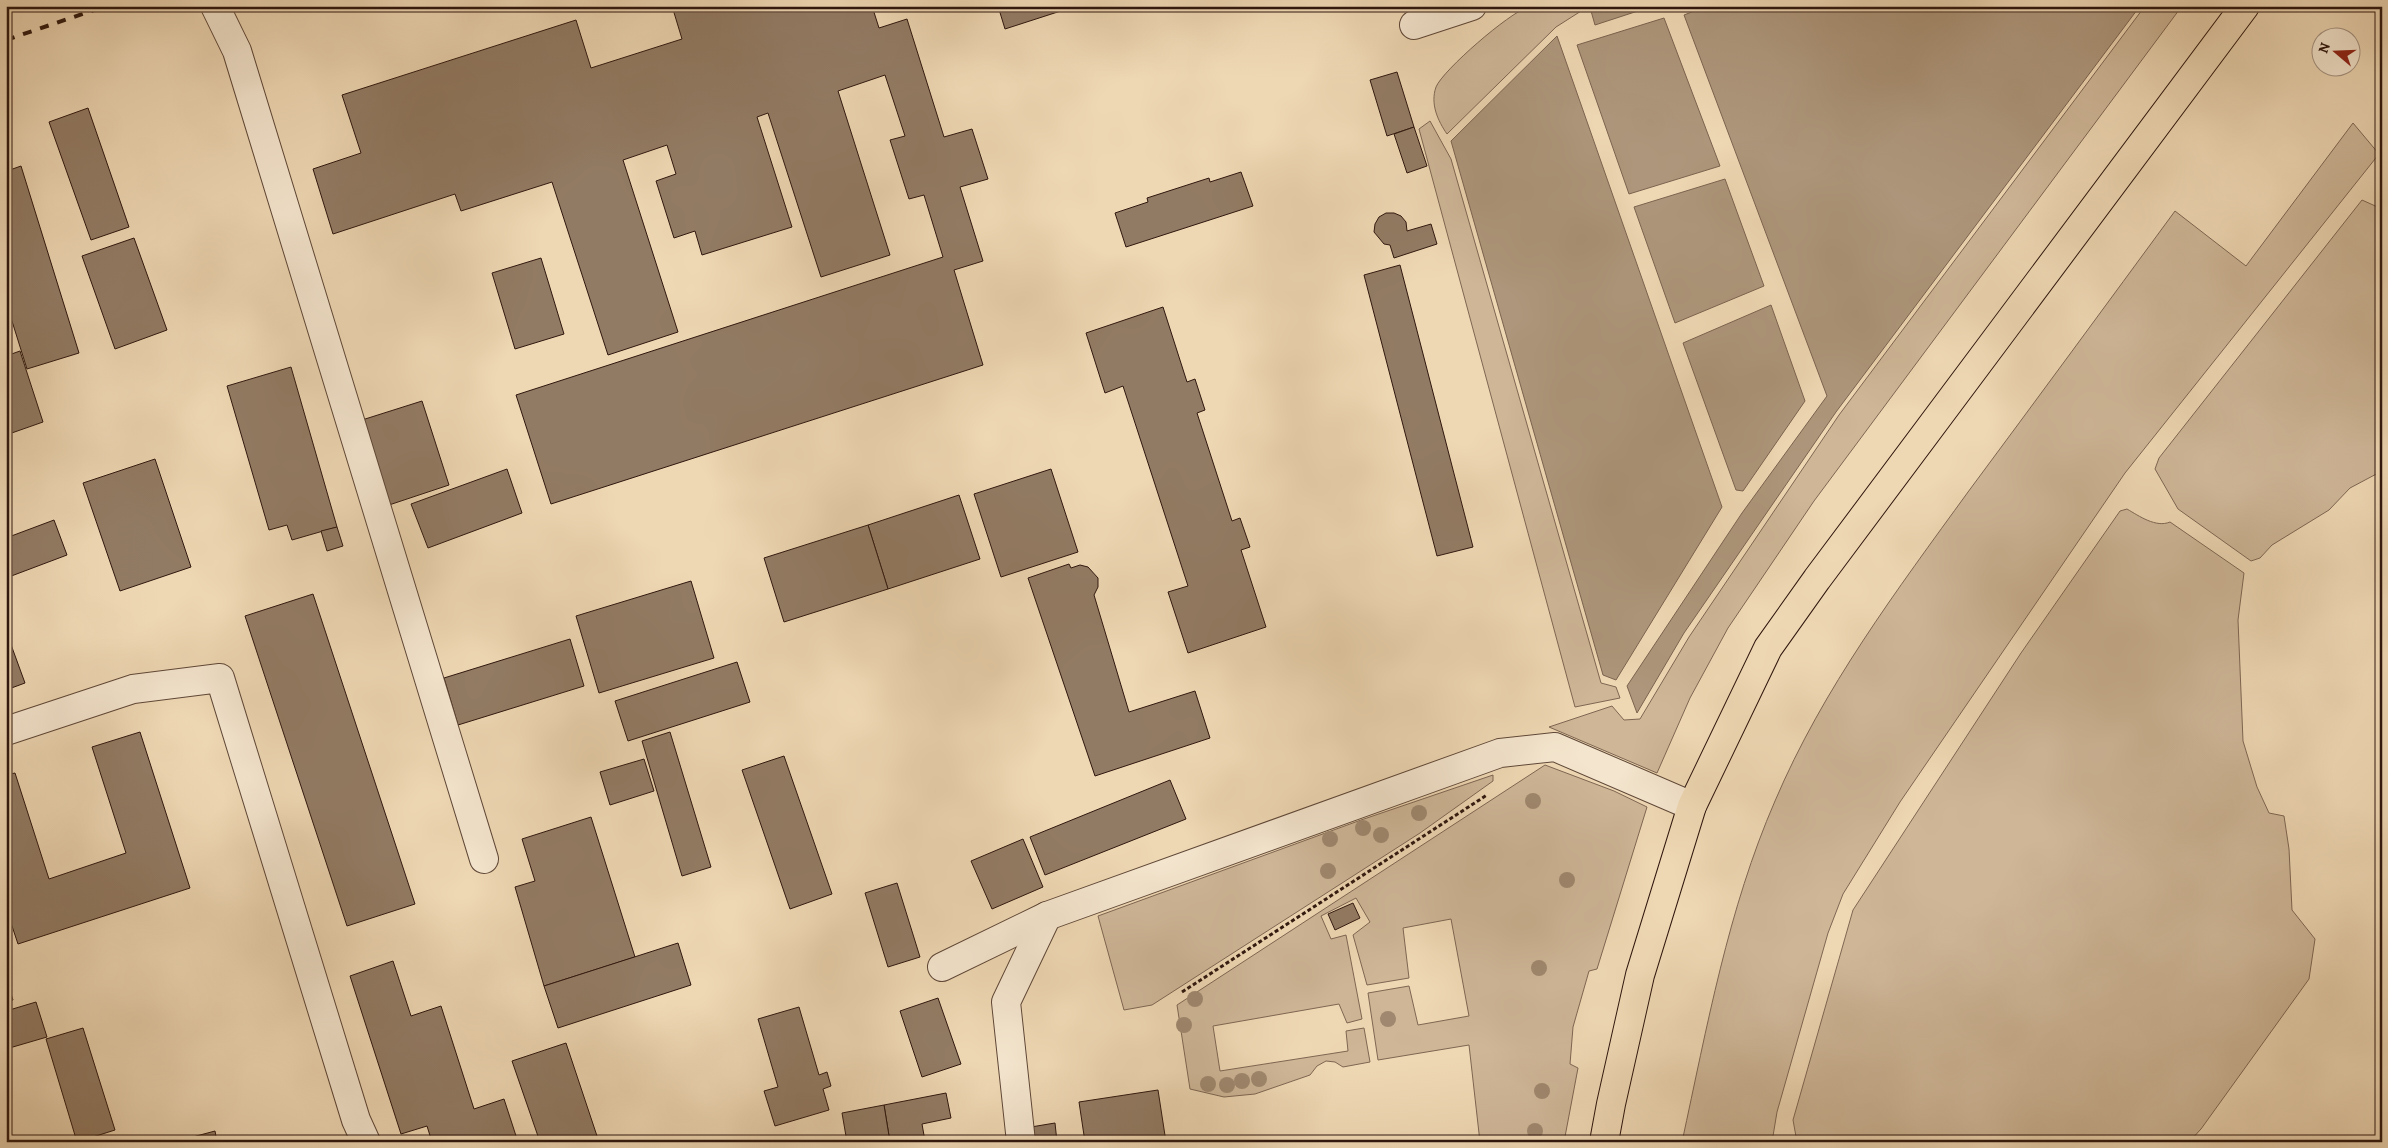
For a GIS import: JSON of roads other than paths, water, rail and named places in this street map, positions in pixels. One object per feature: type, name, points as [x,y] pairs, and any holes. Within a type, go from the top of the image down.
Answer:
[{"type":"main road","points":[[1604,1142],[1640,975],[1692,806],[1768,648],[1817,579],[2245,6]]},
{"type":"street","points":[[215,6],[237,51],[484,859]]},
{"type":"street","points":[[1414,25],[1472,6]]},
{"type":"street","points":[[6,731],[132,689],[220,678],[356,1120],[366,1142]]},
{"type":"street","points":[[942,967],[1047,916],[1500,753],[1554,747],[1692,806]]},
{"type":"street","points":[[1021,1142],[1006,1002],[1047,916]]},
{"type":"railway","points":[[6,40],[106,6]]}]
